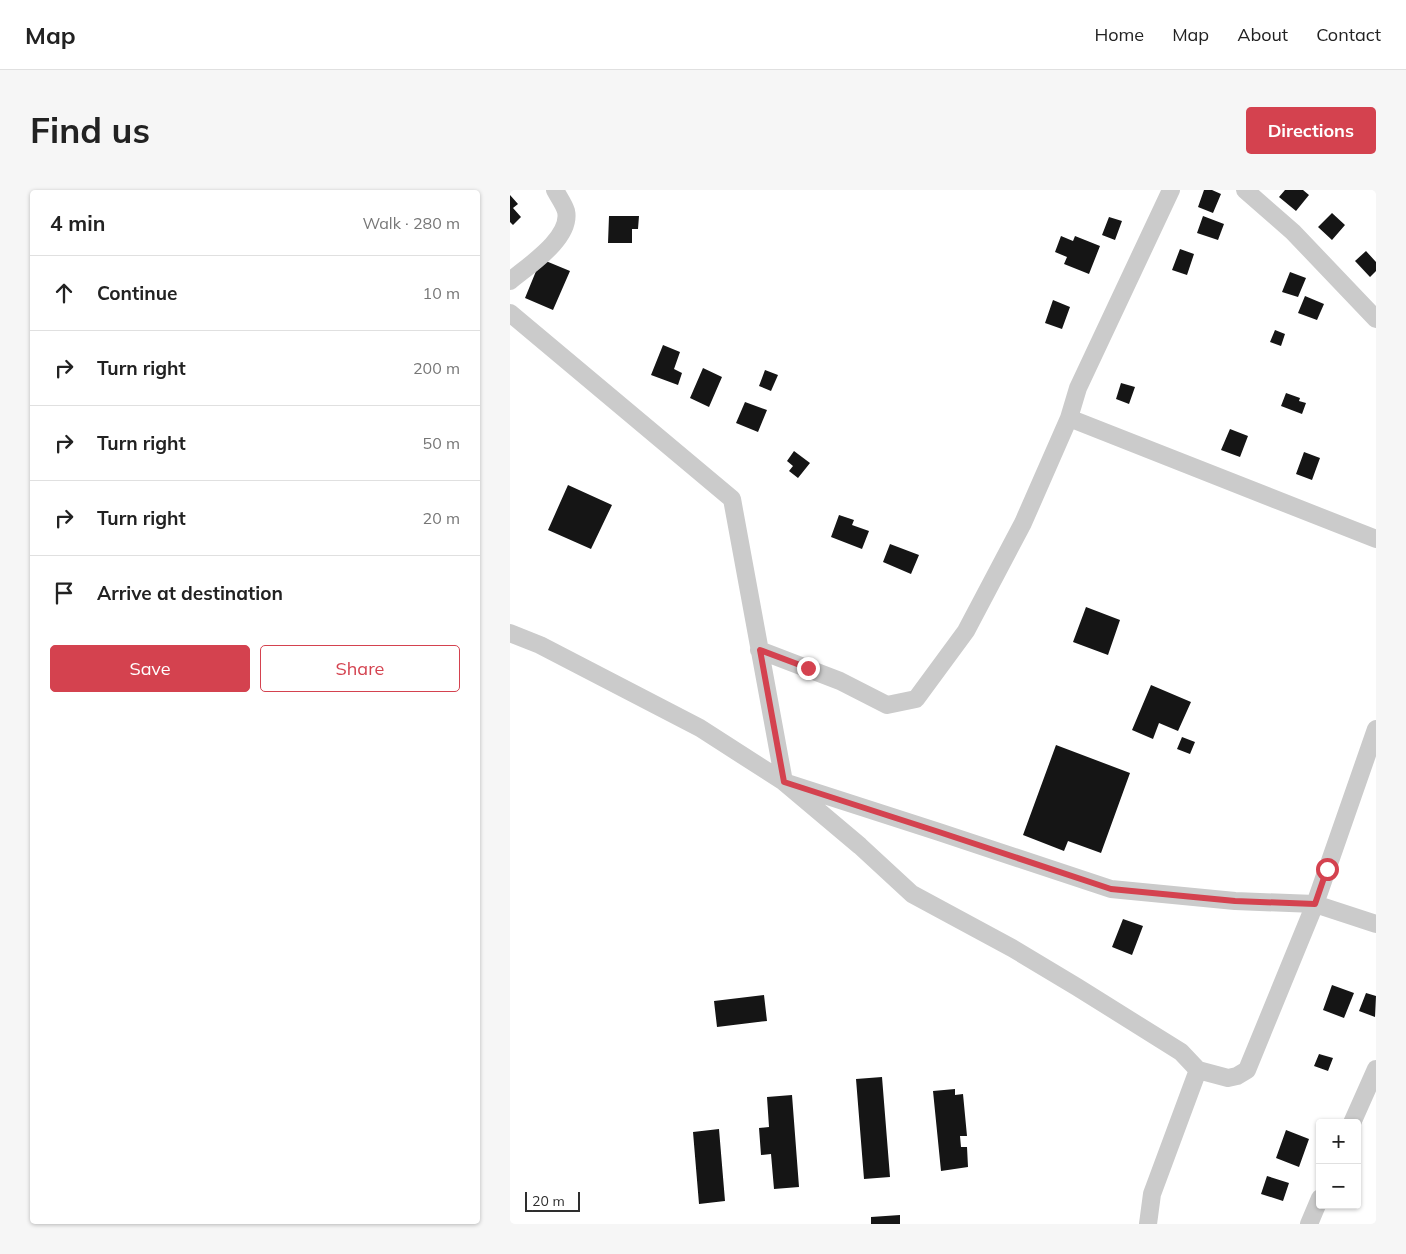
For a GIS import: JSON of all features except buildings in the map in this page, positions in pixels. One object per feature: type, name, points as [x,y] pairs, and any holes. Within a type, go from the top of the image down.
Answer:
[{"type":"street","points":[[510,281],[556,241],[563,230],[566,221],[566,210],[555,190]]},
{"type":"street","points":[[760,650],[840,680],[887,705],[916,700],[966,631],[1023,523],[1069,418],[1078,388],[1172,190]]},
{"type":"street","points":[[1245,190],[1293,232],[1376,319]]},
{"type":"street","points":[[510,313],[732,499],[784,782]]},
{"type":"street","points":[[1069,418],[1376,539]]},
{"type":"street","points":[[510,633],[540,646],[700,728],[784,782],[860,846],[912,894],[1012,948],[1077,987],[1181,1052],[1198,1070],[1228,1078],[1238,1076],[1246,1070],[1315,904],[1376,729]]},
{"type":"street","points":[[784,782],[1111,889],[1235,901],[1315,904],[1376,924]]},
{"type":"street","points":[[1354,1119],[1376,1069]]},
{"type":"street","points":[[1148,1224],[1152,1194],[1198,1070]]},
{"type":"street","points":[[1309,1224],[1316,1207]]},
{"type":"route","points":[[808,668],[760,650],[784,782],[1111,889],[1235,901],[1315,904],[1327,869]]}]
